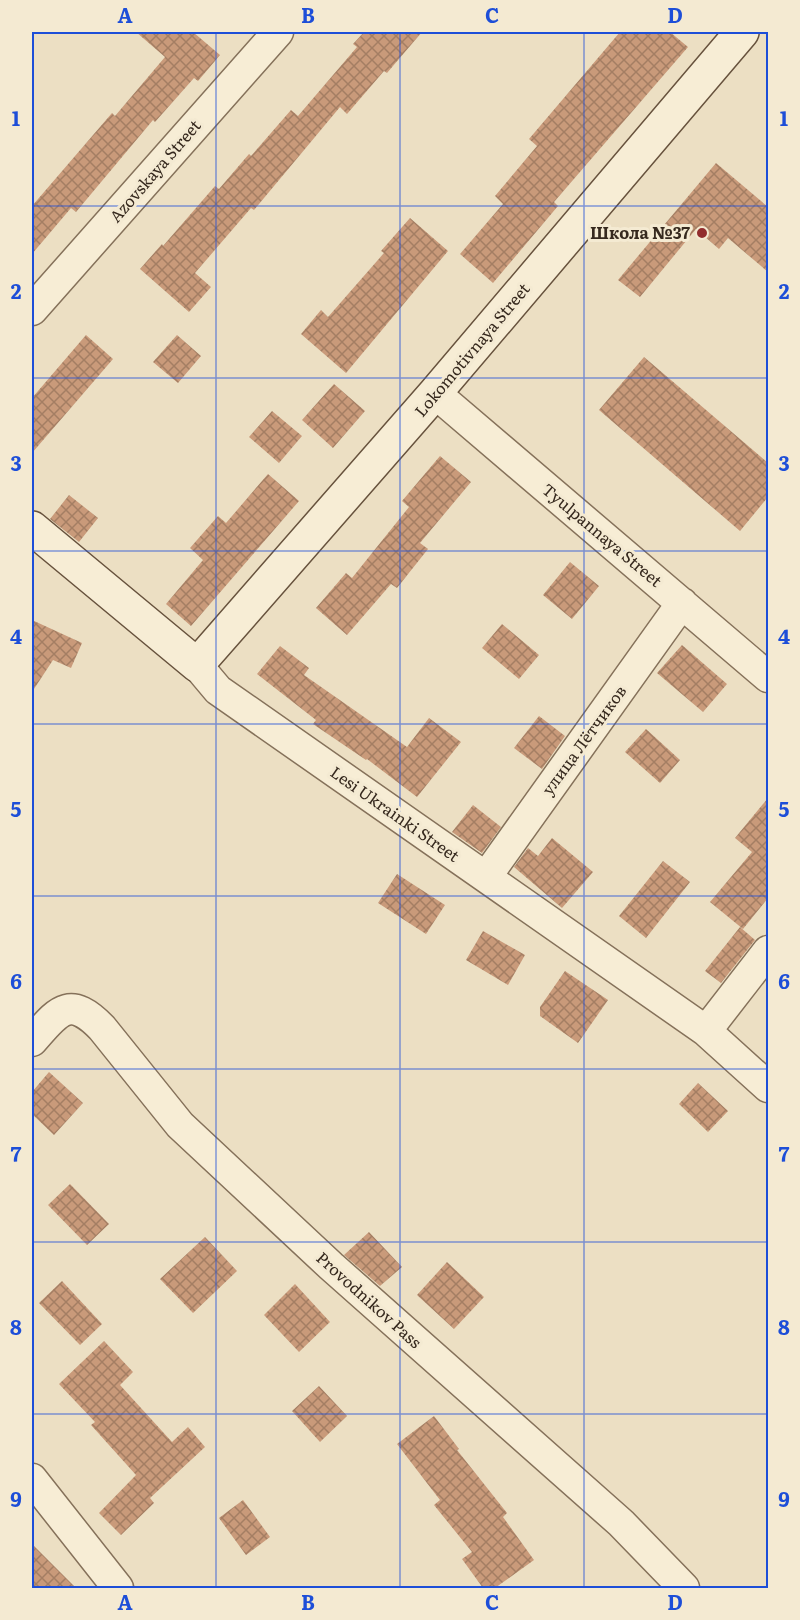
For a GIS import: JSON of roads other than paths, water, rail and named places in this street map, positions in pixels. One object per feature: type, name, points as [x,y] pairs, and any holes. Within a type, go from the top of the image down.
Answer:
[{"type":"main road","name":"Lokomotivnaya Street","points":[[197,665],[435,393],[742,32]]},
{"type":"main road","name":"Lesi Ukrainki Street","points":[[32,528],[197,665]]},
{"type":"street","name":"Azovskaya Street","points":[[32,310],[278,32]]},
{"type":"street","name":"Tyulpannaya Street","points":[[435,393],[768,677]]},
{"type":"street","name":"улица Лётчиков","points":[[486,877],[682,603]]},
{"type":"street","name":"Lesi Ukrainki Street","points":[[197,665],[218,690],[706,1031],[768,1088]]},
{"type":"street","points":[[706,1031],[768,951]]},
{"type":"street","name":"Provodnikov Pass","points":[[32,1041],[48,1021],[62,1010],[75,1010],[89,1014],[180,1125],[331,1266],[621,1523],[684,1588]]},
{"type":"street","points":[[32,1479],[118,1588]]},
{"type":"place","name":"Школа №37","points":[[702,233]]}]
